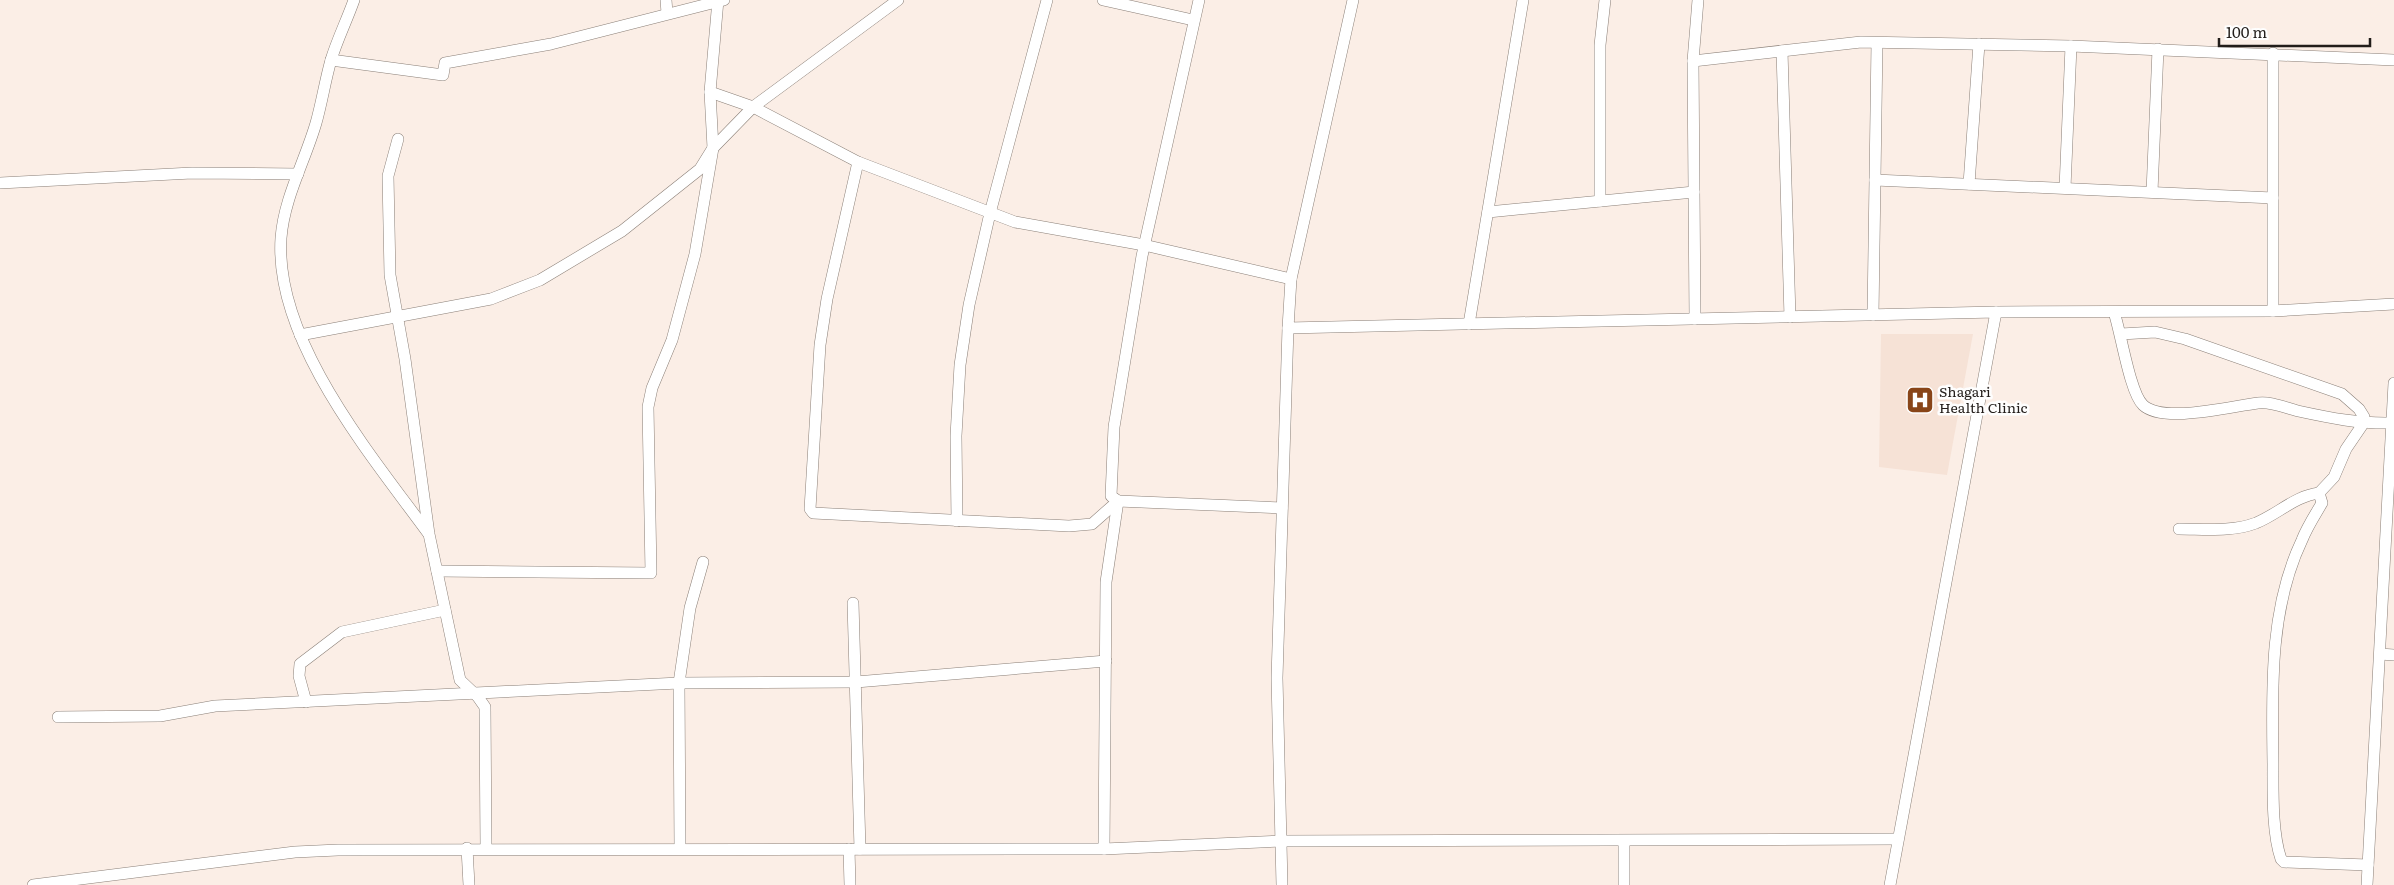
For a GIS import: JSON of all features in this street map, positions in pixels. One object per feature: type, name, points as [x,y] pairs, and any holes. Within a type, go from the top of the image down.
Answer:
[{"type":"street","points":[[354,0],[331,60],[316,122],[284,216],[281,239],[288,295],[303,347],[336,405],[429,534]]},
{"type":"street","points":[[666,0],[667,13]]},
{"type":"street","points":[[300,335],[397,315],[491,299],[540,280],[622,231],[700,169],[713,148],[753,107],[898,0]]},
{"type":"street","points":[[957,521],[956,436],[960,365],[969,305],[990,213],[1047,0]]},
{"type":"street","points":[[1103,0],[1193,20]]},
{"type":"street","points":[[1199,0],[1144,245],[1114,427],[1111,496],[1118,501],[1282,508]]},
{"type":"street","points":[[1282,885],[1277,678],[1291,279],[1353,0]]},
{"type":"street","points":[[1469,324],[1524,0]]},
{"type":"street","points":[[1600,201],[1600,45],[1605,0]]},
{"type":"street","points":[[1695,319],[1693,61],[1698,0]]},
{"type":"street","points":[[331,60],[443,75],[445,63],[551,44],[720,1],[710,92],[713,148],[695,254],[672,340],[652,388],[648,407],[650,573],[437,571]]},
{"type":"street","points":[[1693,61],[1877,42],[2273,53],[2394,60]]},
{"type":"street","points":[[1873,315],[1877,42]]},
{"type":"street","points":[[1969,184],[1979,44]]},
{"type":"street","points":[[2065,188],[2071,46]]},
{"type":"street","points":[[2152,192],[2158,49]]},
{"type":"street","points":[[1782,51],[1790,317]]},
{"type":"street","points":[[2273,53],[2273,311]]},
{"type":"street","points":[[710,92],[753,107],[858,162],[1015,222],[1144,245],[1291,279]]},
{"type":"street","points":[[398,139],[388,176],[390,275],[405,359],[429,534],[460,680],[474,693],[484,707],[486,848]]},
{"type":"street","points":[[858,162],[827,299],[820,345],[810,510],[817,514],[1069,526],[1092,524],[1118,501]]},
{"type":"street","points":[[0,183],[192,173],[298,174]]},
{"type":"street","points":[[1875,180],[2273,198]]},
{"type":"street","points":[[1488,212],[1694,192]]},
{"type":"street","points":[[1288,328],[1996,312],[2273,311],[2394,304]]},
{"type":"street","points":[[1890,885],[1996,312]]},
{"type":"street","points":[[2114,312],[2135,395],[2144,406],[2156,412],[2178,413],[2261,402],[2363,424],[2392,423]]},
{"type":"street","points":[[2121,334],[2155,332],[2185,339],[2342,394],[2359,409],[2364,417],[2363,424],[2346,449],[2334,477],[2319,493],[2306,494],[2258,523],[2236,530],[2179,529]]},
{"type":"street","points":[[2367,885],[2391,495],[2394,382]]},
{"type":"street","points":[[2319,493],[2322,503],[2301,540],[2286,584],[2279,619],[2272,686],[2275,818],[2280,855],[2284,862],[2368,865]]},
{"type":"street","points":[[1104,849],[1106,582],[1118,501]]},
{"type":"street","points":[[680,848],[679,683],[690,608],[703,562]]},
{"type":"street","points":[[850,885],[854,849],[856,682],[853,603]]},
{"type":"street","points":[[306,702],[299,676],[300,664],[342,632],[446,610]]},
{"type":"street","points":[[2380,654],[2394,655]]},
{"type":"street","points":[[58,717],[160,716],[215,706],[679,683],[856,682],[1106,661]]},
{"type":"street","points":[[33,885],[295,852],[467,848],[1104,849],[1281,841],[1898,839]]},
{"type":"street","points":[[1624,841],[1624,885]]},
{"type":"street","points":[[467,848],[469,885]]},
{"type":"shaded area","name":"Shagari Health Clinic","points":[[1881,334],[1973,334],[1947,475],[1879,467]]},
{"type":"place","name":"Shagari Health Clinic","points":[[1920,400]]}]
